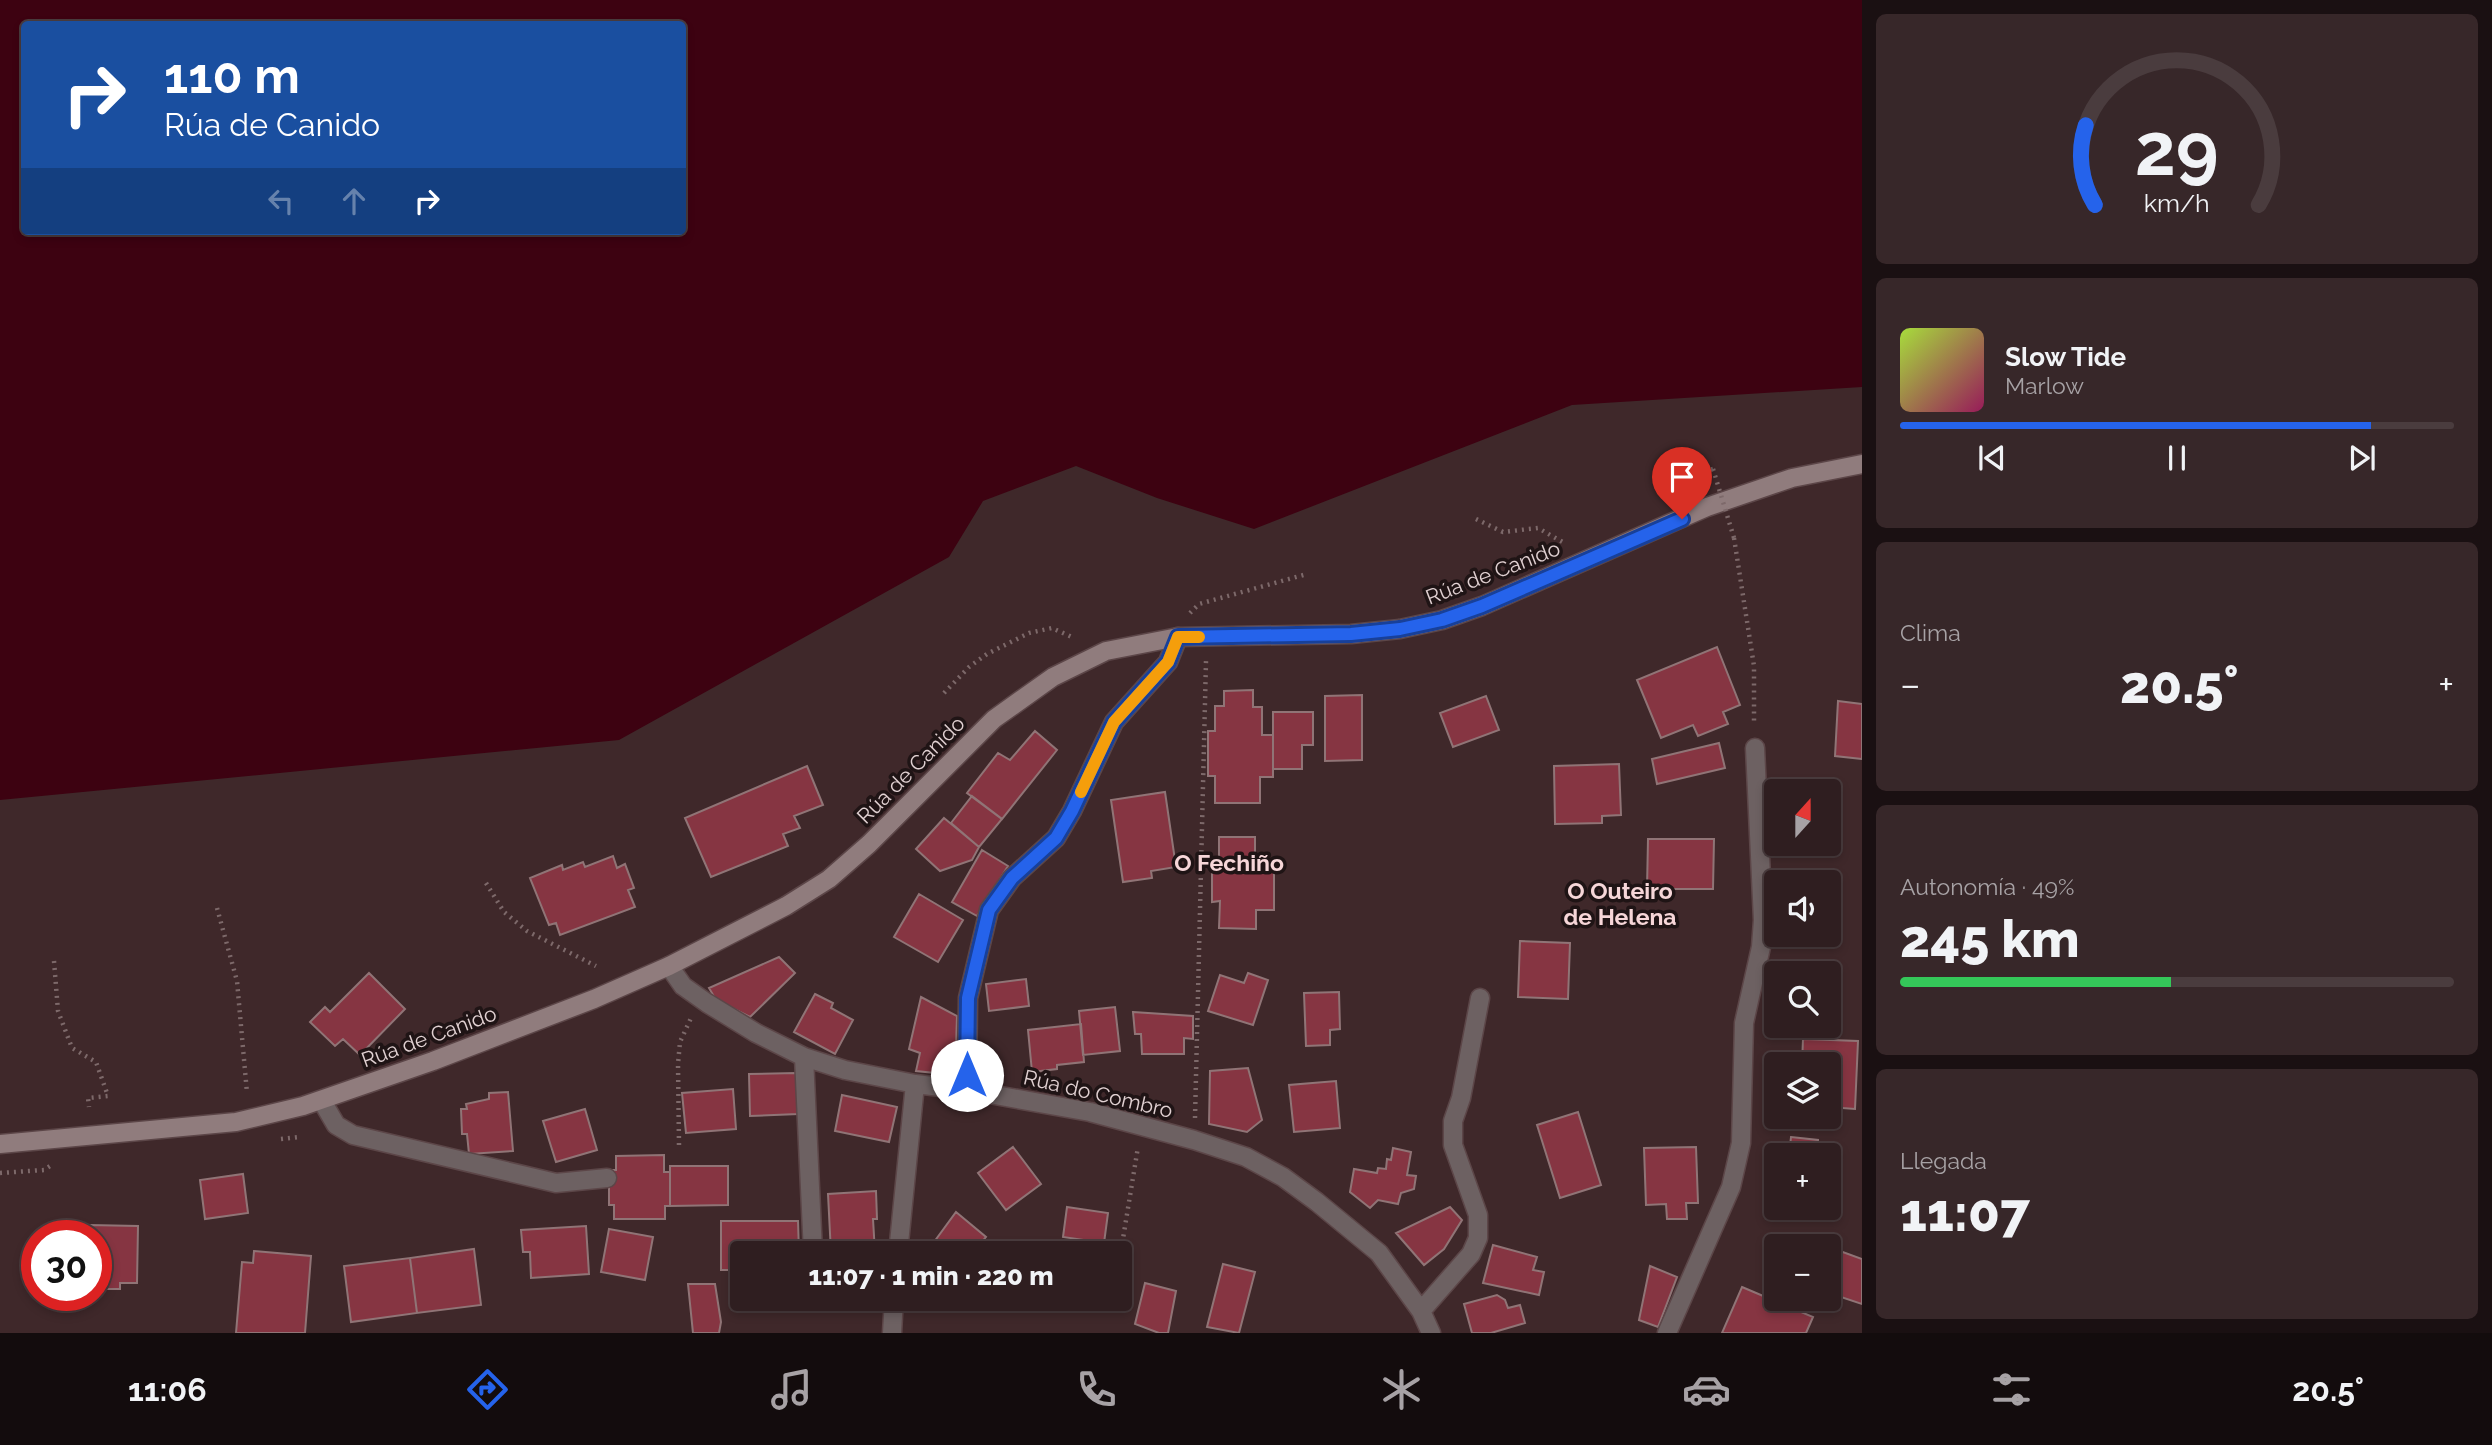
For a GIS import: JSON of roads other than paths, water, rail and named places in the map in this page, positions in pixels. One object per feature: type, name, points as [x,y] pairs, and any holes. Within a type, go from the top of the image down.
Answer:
[{"type":"main road","name":"Rúa de Canido","points":[[0,1144],[236,1122],[322,1101],[594,999],[669,966],[786,906],[829,879],[869,844],[994,719],[1052,677],[1106,651],[1178,637],[1351,634],[1400,629],[1442,620],[1482,606],[1707,508],[1792,478],[1862,464]]},
{"type":"street","points":[[967,1090],[968,998],[989,910],[1012,878],[1056,838],[1072,811],[1114,722],[1168,662],[1178,637]]},
{"type":"street","points":[[1667,1333],[1731,1187],[1741,1143],[1744,1023],[1761,947],[1763,920],[1755,748]]},
{"type":"street","name":"Rúa do Combro","points":[[669,966],[683,986],[707,1003],[804,1057],[845,1070],[915,1084],[967,1090],[1090,1112],[1194,1140],[1245,1157],[1283,1177],[1378,1253],[1421,1311],[1431,1333]]},
{"type":"street","points":[[1421,1311],[1471,1254],[1478,1238],[1478,1215],[1453,1145],[1453,1121],[1461,1098],[1480,998]]},
{"type":"street","points":[[804,1057],[812,1241]]},
{"type":"street","points":[[899,1241],[915,1084]]},
{"type":"street","points":[[322,1101],[336,1125],[353,1135],[556,1183],[607,1178]]},
{"type":"street","points":[[892,1333],[893,1311]]},
{"type":"district","name":"O Fechiño","points":[[1229,863]]},
{"type":"district","name":"O Outeiro de Helena","points":[[1620,904]]}]
